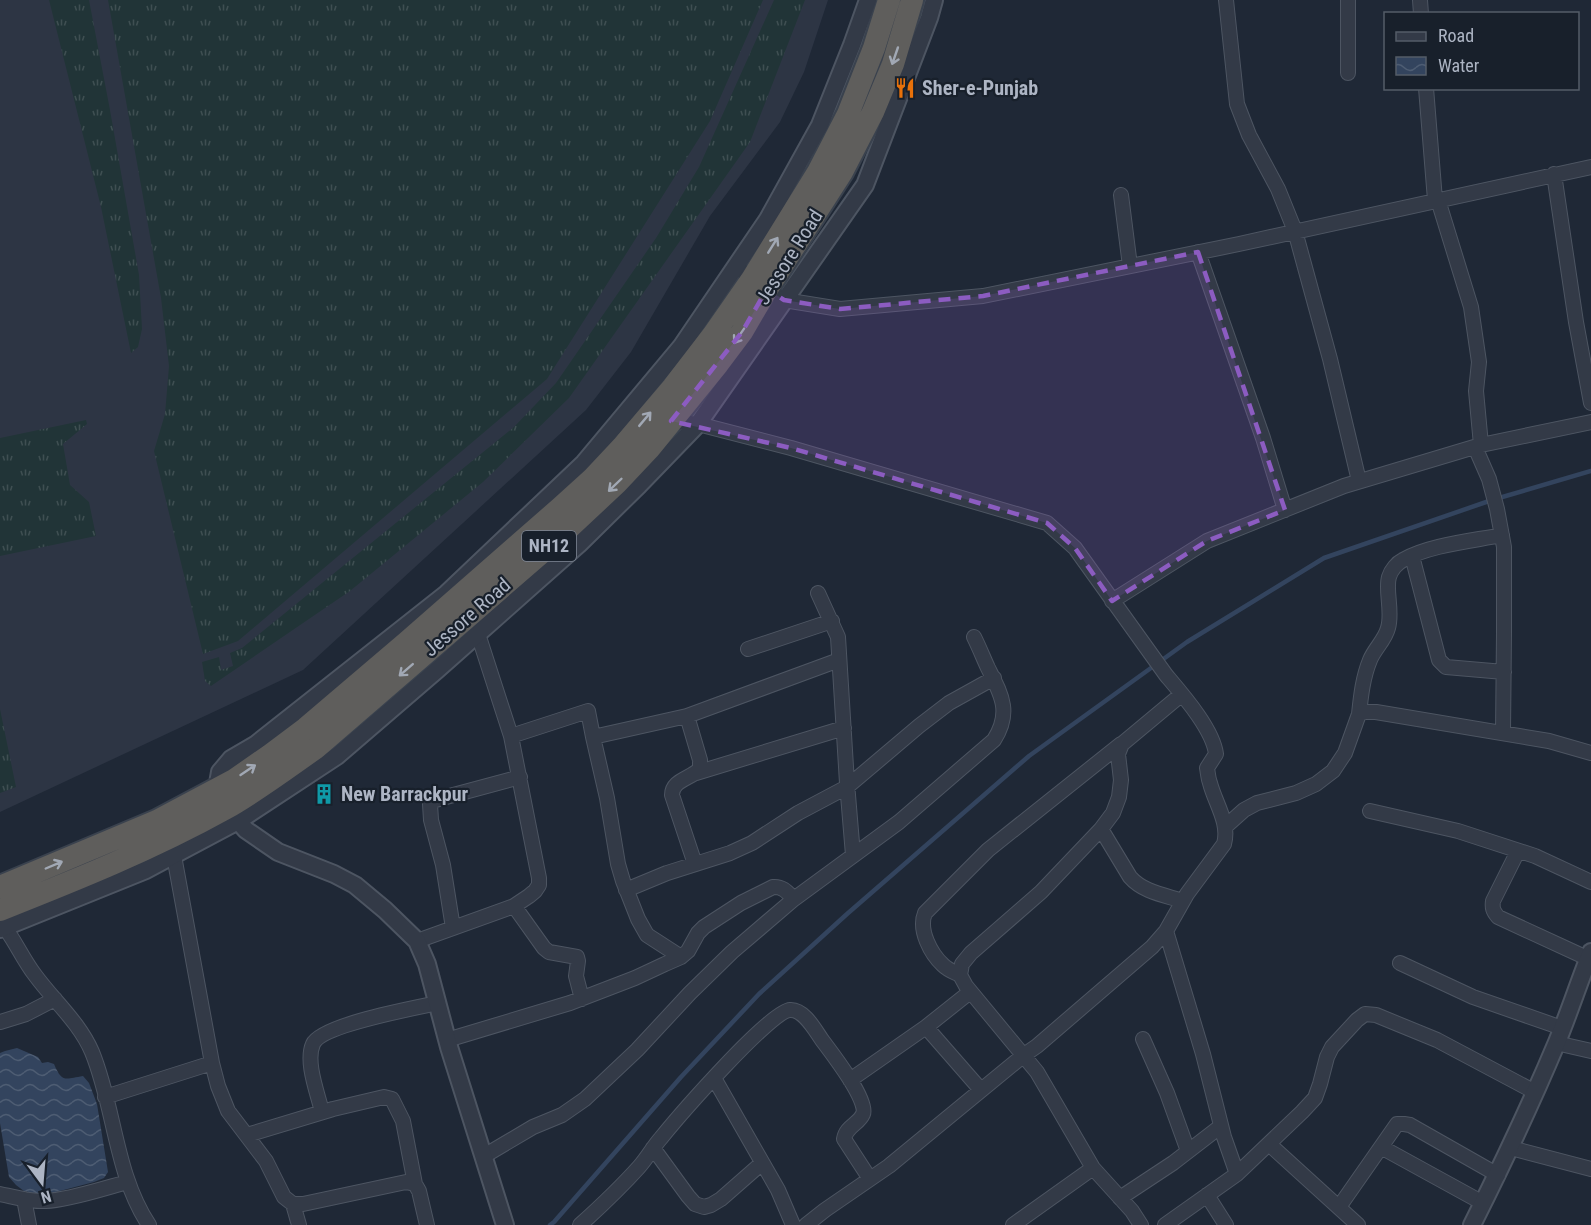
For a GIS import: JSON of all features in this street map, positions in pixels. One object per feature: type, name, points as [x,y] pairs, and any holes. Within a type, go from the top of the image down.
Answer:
[{"type":"highway","name":"NH12","points":[[0,887],[157,821],[217,789],[261,761],[306,728],[407,642],[592,479],[622,447],[713,335],[760,283],[848,114],[890,0]]},
{"type":"highway","name":"Jessore Road","points":[[1,922],[139,852],[172,846],[316,748],[545,549],[617,483],[649,449],[742,332],[760,283],[842,172],[873,112],[893,64],[912,0]]},
{"type":"street","points":[[299,1225],[293,1204],[284,1197],[266,1161],[228,1111],[218,1086],[172,846],[238,821],[337,756],[579,544],[698,424],[760,283],[768,219],[820,125],[868,0]]},
{"type":"street","points":[[760,283],[865,185],[934,0]]},
{"type":"street","points":[[1226,0],[1237,104],[1249,135],[1278,189],[1295,231],[1330,359],[1359,481]]},
{"type":"street","points":[[1348,0],[1348,74]]},
{"type":"street","points":[[1426,90],[1436,200],[1472,307],[1479,362],[1476,391],[1478,446],[1497,509],[1504,547],[1503,733]]},
{"type":"street","points":[[760,283],[840,309],[983,296],[1591,167]]},
{"type":"street","points":[[1554,174],[1576,322],[1591,403]]},
{"type":"street","points":[[1121,195],[1130,266]]},
{"type":"street","points":[[1198,252],[1263,438],[1285,510]]},
{"type":"street","points":[[671,421],[698,424],[790,448],[1047,523],[1075,548],[1145,647],[1182,694],[1215,746],[1216,754],[1207,768],[1209,782],[1225,826],[1224,844],[1187,894],[1166,931],[1152,947],[1037,1046],[889,1166],[806,1225]]},
{"type":"street","points":[[1112,601],[1207,542],[1359,481],[1478,446],[1591,422]]},
{"type":"street","points":[[1225,826],[1244,810],[1257,803],[1296,793],[1316,784],[1333,771],[1345,753],[1359,714],[1363,683],[1371,658],[1388,629],[1390,619],[1389,578],[1396,566],[1430,549],[1502,535]]},
{"type":"street","points":[[1412,556],[1439,660],[1446,667],[1504,672]]},
{"type":"street","points":[[818,593],[838,637],[853,855]]},
{"type":"street","points":[[748,649],[832,621]]},
{"type":"street","points":[[417,941],[514,906],[529,896],[539,885],[511,736],[478,634]]},
{"type":"street","points":[[484,1156],[532,1127],[562,1116],[585,1099],[637,1050],[732,952],[794,899],[899,822],[994,740],[1000,730],[1004,714],[1002,694],[974,637]]},
{"type":"street","points":[[593,737],[687,716],[839,660]]},
{"type":"street","points":[[626,890],[752,843],[798,813],[847,787],[949,703],[994,678]]},
{"type":"street","points":[[1141,1225],[1132,1211],[1093,1168],[1037,1072],[970,992],[960,975],[942,964],[926,939],[922,920],[925,913],[988,850],[1182,694]]},
{"type":"street","points":[[511,736],[588,711],[607,798],[618,864],[626,890],[647,935],[681,957]]},
{"type":"street","points":[[1359,714],[1376,712],[1503,733],[1549,741],[1591,753]]},
{"type":"street","points":[[687,716],[700,760],[700,769],[696,773]]},
{"type":"street","points":[[695,864],[675,806],[672,789],[674,784],[696,773],[844,728]]},
{"type":"street","points":[[960,975],[962,964],[971,953],[1041,892],[1101,829],[1113,813],[1119,797],[1121,780],[1118,754],[1122,744]]},
{"type":"street","points":[[453,928],[443,865],[431,820],[430,804],[432,801],[520,777]]},
{"type":"street","points":[[1370,811],[1458,831],[1535,856],[1591,882]]},
{"type":"street","points":[[238,821],[246,830],[278,852],[355,885],[386,910],[417,941],[427,964],[447,1040],[484,1156],[502,1223]]},
{"type":"street","points":[[1101,829],[1136,884],[1146,890],[1183,901]]},
{"type":"street","points":[[1472,1225],[1511,1148],[1590,956],[1498,917],[1495,913],[1492,908],[1493,901],[1518,851]]},
{"type":"street","points":[[447,1040],[582,999],[681,957],[688,951],[704,927],[741,903],[773,887],[778,886],[784,889],[794,899]]},
{"type":"street","points":[[514,906],[544,948],[549,952],[577,957],[576,976],[582,999]]},
{"type":"street","points":[[1,922],[34,974],[82,1033],[92,1053],[128,1182],[138,1209],[149,1225]]},
{"type":"street","points":[[1166,931],[1203,1054],[1221,1126],[1237,1174]]},
{"type":"street","points":[[1400,963],[1591,1051]]},
{"type":"street","points":[[850,1080],[926,1027],[970,992]]},
{"type":"street","points":[[0,1022],[26,1014],[55,999]]},
{"type":"street","points":[[322,1112],[311,1070],[310,1052],[314,1042],[323,1034],[347,1025],[438,1003]]},
{"type":"street","points":[[580,1225],[640,1166],[714,1078],[769,1023],[788,1010],[798,1011],[810,1023],[862,1100],[865,1108],[864,1114],[845,1133],[844,1138],[870,1179]]},
{"type":"street","points":[[1165,1225],[1237,1174],[1315,1098],[1332,1047],[1365,1014],[1376,1015],[1437,1040],[1535,1092]]},
{"type":"street","points":[[926,1027],[981,1090]]},
{"type":"street","points":[[1143,1039],[1167,1093],[1188,1151]]},
{"type":"street","points":[[105,1097],[212,1063]]},
{"type":"street","points":[[714,1078],[778,1190],[793,1225]]},
{"type":"street","points":[[247,1135],[322,1112],[384,1097],[392,1099],[403,1121],[415,1184],[419,1191],[427,1225]]},
{"type":"street","points":[[1339,1207],[1397,1124],[1410,1125],[1498,1175]]},
{"type":"street","points":[[1120,1198],[1221,1126]]},
{"type":"street","points":[[1269,1144],[1358,1225]]},
{"type":"street","points":[[1381,1147],[1483,1203]]},
{"type":"street","points":[[1511,1148],[1591,1169]]},
{"type":"street","points":[[653,1149],[695,1204],[704,1207],[721,1199],[762,1163]]},
{"type":"street","points":[[1013,1225],[1093,1168]]},
{"type":"street","points":[[0,1194],[48,1202],[128,1182]]},
{"type":"street","points":[[293,1204],[303,1204],[406,1182],[415,1184]]},
{"type":"street","points":[[1207,1195],[1226,1225]]},
{"type":"street","points":[[24,1199],[29,1225]]},
{"type":"highlighted area","points":[[1198,252],[1285,510],[1207,541],[1112,601],[1075,548],[1047,523],[791,448],[671,421],[742,332],[767,289],[784,300],[840,309],[983,296]]},
{"type":"shaded area","points":[[0,0],[828,0],[804,72],[780,122],[710,216],[631,352],[586,410],[303,670],[0,812]]},
{"type":"green space","points":[[49,0],[89,0],[139,275],[142,329],[138,347],[131,353],[101,207]]},
{"type":"green space","points":[[108,0],[763,0],[710,121],[547,379],[238,641],[203,654],[154,451],[165,414],[169,366],[161,298]]},
{"type":"green space","points":[[774,0],[805,0],[750,142],[569,398],[483,482],[350,591],[211,686],[205,681],[202,662],[219,657],[221,670],[233,666],[230,653],[242,648],[514,427],[556,383],[656,238],[699,167]]},
{"type":"green space","points":[[86,420],[87,424],[63,444],[70,485],[89,502],[96,536],[0,556],[0,438]]},
{"type":"green space","points":[[0,709],[16,787],[0,793]]},
{"type":"water","points":[[17,1048],[38,1057],[42,1063],[54,1064],[62,1077],[68,1079],[83,1076],[89,1083],[97,1104],[108,1172],[104,1178],[56,1192],[37,1194],[24,1191],[9,1177],[0,1123],[0,1053]]},
{"type":"waterway","points":[[550,1225],[681,1077],[759,994],[847,914],[1029,756],[1187,642],[1324,558],[1492,500],[1591,471]]},
{"type":"place","name":"Sher-e-Punjab","points":[[905,88]]},
{"type":"place","name":"New Barrackpur","points":[[324,794]]}]
